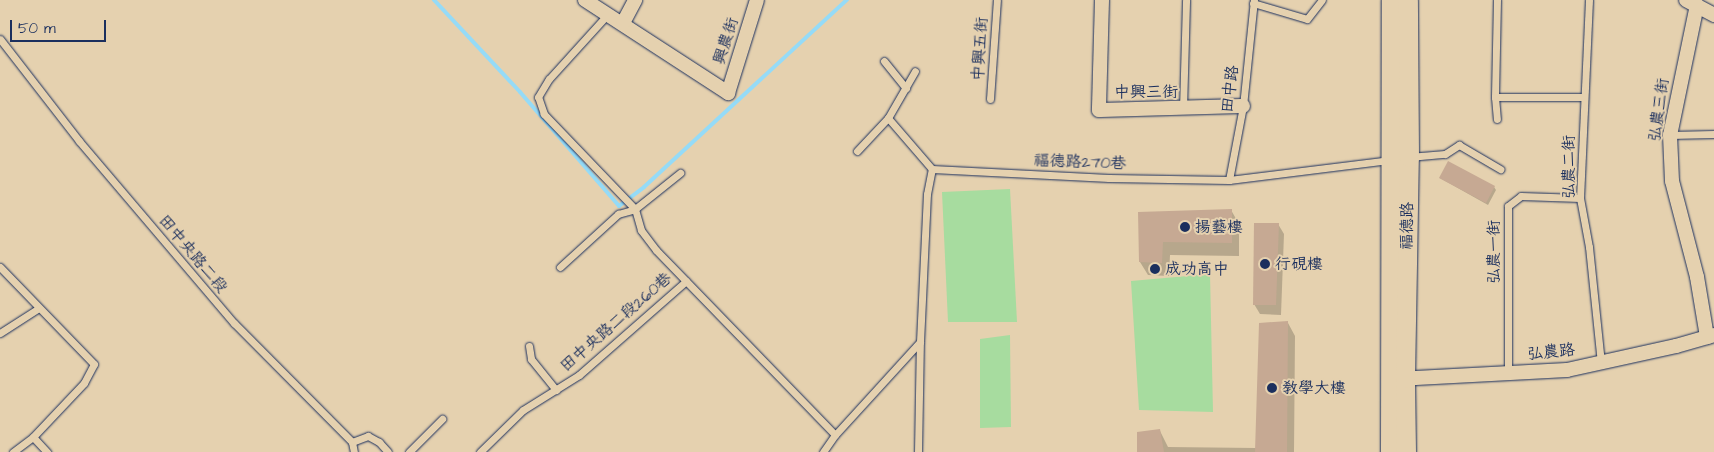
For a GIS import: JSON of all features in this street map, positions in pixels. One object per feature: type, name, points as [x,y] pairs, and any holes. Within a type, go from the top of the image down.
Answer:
[{"type":"street","points":[[585,0],[623,23],[635,0]]},
{"type":"street","name":"興農街","points":[[623,23],[728,93],[757,0]]},
{"type":"street","name":"中興三街","points":[[1102,0],[1099,110],[1183,110],[1243,106]]},
{"type":"street","name":"福德路","points":[[1391,0],[1400,158]]},
{"type":"street","name":"福德路","points":[[1390,452],[1396,379],[1400,158],[1408,0]]},
{"type":"street","points":[[1692,3],[1714,15]]},
{"type":"street","name":"弘農三街","points":[[1692,3],[1670,135],[1672,181],[1711,336]]},
{"type":"street","name":"弘農路","points":[[1396,379],[1567,370],[1711,336]]},
{"type":"street","name":"福德路","points":[[1396,379],[1406,452]]},
{"type":"lane","name":"中興五街","points":[[990,99],[997,0]]},
{"type":"lane","points":[[1183,110],[1186,0]]},
{"type":"lane","points":[[1254,1],[1307,19],[1322,0]]},
{"type":"lane","points":[[1497,0],[1495,97],[1498,119]]},
{"type":"lane","name":"弘農二街","points":[[1589,0],[1580,198],[1589,247],[1602,363]]},
{"type":"lane","name":"田中路","points":[[1229,180],[1243,106],[1254,1]]},
{"type":"lane","name":"田中央路二段260巷","points":[[480,452],[523,410],[579,375],[686,281],[656,250],[641,230],[635,209],[544,114],[538,97],[549,79],[608,14]]},
{"type":"lane","name":"田中央路二段","points":[[0,39],[79,141],[234,323],[352,442]]},
{"type":"lane","points":[[884,61],[906,88]]},
{"type":"lane","points":[[857,151],[888,118],[915,71]]},
{"type":"lane","points":[[1495,97],[1584,97]]},
{"type":"lane","points":[[888,118],[932,169],[927,194],[920,342],[918,452]]},
{"type":"lane","points":[[1670,135],[1714,134]]},
{"type":"lane","name":"福德路270巷","points":[[932,169],[1109,178],[1229,180],[1400,158],[1446,154],[1459,145],[1500,169]]},
{"type":"lane","points":[[560,267],[618,214],[635,209],[680,173]]},
{"type":"lane","name":"弘農一街","points":[[1508,374],[1508,206],[1521,196],[1580,198]]},
{"type":"lane","points":[[0,267],[94,364],[84,383],[33,437],[13,452]]},
{"type":"lane","points":[[686,281],[835,435]]},
{"type":"lane","points":[[0,334],[39,308]]},
{"type":"lane","points":[[826,450],[835,435],[920,342]]},
{"type":"lane","points":[[529,346],[531,359],[556,390]]},
{"type":"lane","points":[[409,452],[442,420]]},
{"type":"lane","points":[[354,452],[352,442],[368,436],[379,442],[388,452]]},
{"type":"lane","points":[[33,437],[47,452]]},
{"type":"green space","points":[[1010,189],[1017,322],[948,322],[942,192]]},
{"type":"green space","points":[[1210,274],[1213,412],[1139,410],[1131,281]]},
{"type":"green space","points":[[1010,335],[1011,427],[980,428],[980,339]]},
{"type":"building","points":[[1448,161],[1495,186],[1486,203],[1439,178]]},
{"type":"building","name":"揚藝樓","points":[[1232,209],[1232,243],[1163,242],[1162,263],[1139,262],[1138,212]]},
{"type":"building","name":"行硯樓","points":[[1254,223],[1279,223],[1276,305],[1253,305]]},
{"type":"building","name":"教學大樓","points":[[1288,321],[1287,452],[1255,452],[1259,323]]},
{"type":"building","points":[[1160,429],[1164,452],[1137,452],[1137,432]]},
{"type":"waterway","points":[[434,0],[520,92],[619,206],[644,187],[847,0]]},
{"type":"place","name":"揚藝樓","points":[[1185,227]]},
{"type":"place","name":"行硯樓","points":[[1265,264]]},
{"type":"place","name":"成功高中","points":[[1155,269]]},
{"type":"place","name":"教學大樓","points":[[1272,388]]}]
